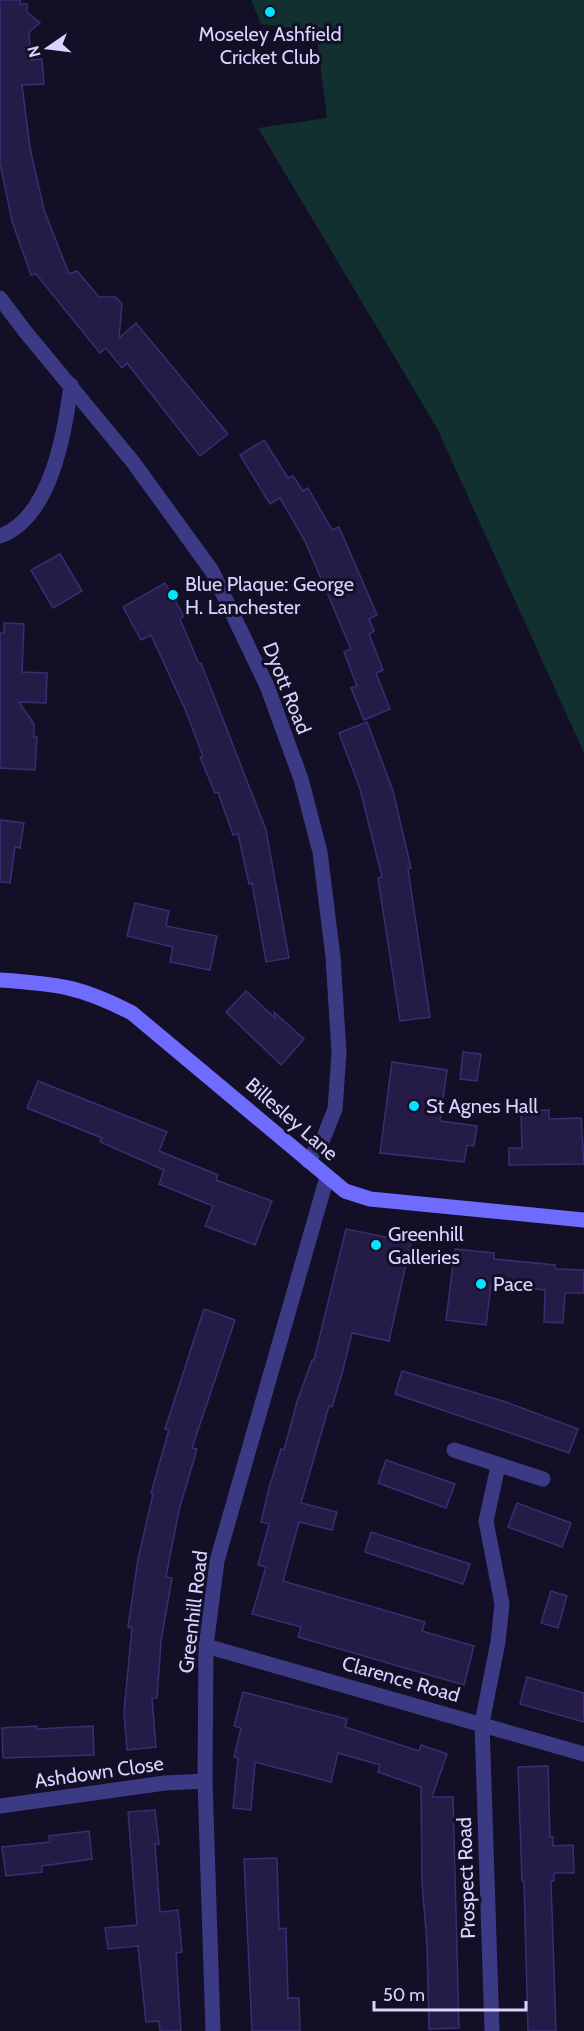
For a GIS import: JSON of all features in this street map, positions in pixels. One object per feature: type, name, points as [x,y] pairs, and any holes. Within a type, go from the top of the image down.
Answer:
[{"type":"street","name":"Dyott Road","points":[[0,297],[24,330],[133,462],[212,571],[267,686],[301,779],[320,852],[333,957],[339,1053],[335,1110],[323,1139],[308,1161]]},
{"type":"street","points":[[0,536],[9,533],[32,513],[48,483],[66,423],[71,385]]},
{"type":"street","name":"Billesley Lane","points":[[0,980],[68,986],[90,993],[132,1013],[345,1191],[370,1199],[584,1220]]},
{"type":"street","name":"Greenhill Road","points":[[213,2031],[205,1781],[206,1646],[217,1561],[327,1177]]},
{"type":"street","points":[[454,1450],[543,1479]]},
{"type":"street","name":"Prospect Road","points":[[492,2031],[482,1724],[498,1642],[501,1604],[486,1521],[498,1466]]},
{"type":"street","name":"Clarence Road","points":[[206,1646],[584,1754]]},
{"type":"street","name":"Ashdown Close","points":[[0,1806],[165,1783],[205,1781]]},
{"type":"green space","points":[[251,0],[584,0],[584,753],[437,428],[258,128],[327,118],[316,31],[261,24]]},
{"type":"building","points":[[0,0],[20,0],[20,4],[27,4],[27,12],[40,23],[29,32],[31,60],[42,59],[44,84],[22,85],[30,148],[44,210],[69,274],[77,271],[99,297],[116,297],[122,304],[119,338],[136,323],[228,434],[200,456],[127,363],[122,368],[106,348],[100,353],[36,274],[31,275],[12,221],[0,163]]},
{"type":"building","points":[[264,440],[288,478],[293,476],[303,491],[308,488],[332,530],[339,527],[377,615],[369,619],[374,631],[369,634],[383,670],[376,673],[390,709],[364,720],[351,688],[357,686],[344,652],[351,649],[305,541],[280,498],[270,504],[240,455]]},
{"type":"building","points":[[60,554],[82,591],[53,608],[31,570]]},
{"type":"building","points":[[165,583],[184,616],[180,619],[199,664],[201,663],[266,830],[289,958],[266,962],[252,883],[249,884],[238,834],[233,835],[218,792],[215,793],[200,757],[203,756],[185,709],[151,635],[141,640],[123,607]]},
{"type":"building","points":[[4,623],[24,624],[22,672],[47,673],[46,703],[19,702],[34,724],[34,737],[37,737],[35,770],[0,768],[0,633],[4,633]]},
{"type":"building","points":[[367,722],[393,791],[411,868],[408,869],[430,1017],[400,1021],[378,878],[382,877],[360,789],[339,733]]},
{"type":"building","points":[[0,820],[24,823],[20,848],[15,847],[10,883],[0,882]]},
{"type":"building","points":[[135,903],[169,911],[166,926],[217,936],[210,970],[170,962],[173,947],[127,936]]},
{"type":"building","points":[[246,991],[275,1018],[274,1012],[304,1039],[281,1065],[226,1012]]},
{"type":"building","points":[[463,1052],[481,1054],[477,1081],[460,1079]]},
{"type":"building","name":"St Agnes Hall","points":[[392,1062],[447,1070],[440,1121],[477,1126],[474,1146],[467,1145],[464,1162],[380,1153]]},
{"type":"building","points":[[38,1081],[167,1132],[159,1151],[218,1175],[216,1180],[272,1201],[255,1245],[205,1226],[213,1206],[159,1184],[164,1170],[100,1142],[102,1138],[27,1108]]},
{"type":"building","points":[[549,1110],[549,1119],[581,1118],[584,1164],[509,1165],[509,1148],[522,1148],[521,1111]]},
{"type":"building","points":[[346,1229],[411,1242],[389,1341],[352,1333],[332,1407],[329,1406],[301,1503],[337,1512],[332,1530],[299,1522],[283,1581],[425,1622],[422,1631],[474,1646],[464,1685],[298,1637],[301,1627],[252,1614],[266,1567],[258,1565],[269,1524],[261,1522],[269,1488],[281,1449],[284,1450],[297,1402],[312,1360],[314,1360]]},
{"type":"building","points":[[455,1249],[494,1253],[494,1259],[555,1265],[555,1269],[584,1270],[584,1293],[565,1293],[563,1323],[544,1322],[545,1290],[491,1284],[486,1325],[446,1320]]},
{"type":"building","points":[[204,1309],[235,1320],[192,1448],[197,1449],[179,1510],[166,1577],[172,1578],[161,1641],[157,1698],[152,1698],[156,1747],[127,1750],[124,1712],[132,1628],[128,1627],[138,1559],[153,1494],[151,1493],[169,1430],[165,1429]]},
{"type":"building","points":[[402,1371],[506,1402],[578,1429],[569,1453],[395,1394]]},
{"type":"building","points":[[386,1460],[455,1484],[446,1508],[378,1483]]},
{"type":"building","points":[[517,1503],[571,1523],[562,1547],[508,1527]]},
{"type":"building","points":[[371,1532],[470,1564],[463,1584],[365,1552]]},
{"type":"building","points":[[551,1591],[567,1596],[558,1628],[541,1623]]},
{"type":"building","points":[[527,1677],[584,1693],[584,1722],[520,1704]]},
{"type":"building","points":[[243,1692],[347,1719],[345,1727],[419,1751],[421,1745],[447,1754],[432,1797],[453,1797],[459,2028],[429,2029],[427,1944],[422,1883],[421,1787],[378,1772],[380,1765],[338,1753],[331,1782],[255,1762],[251,1810],[233,1808],[238,1758],[234,1757],[241,1728],[234,1726]]},
{"type":"building","points":[[37,1726],[37,1729],[93,1726],[94,1755],[3,1758],[2,1728]]},
{"type":"building","points":[[548,1766],[550,1837],[553,1837],[553,1846],[573,1845],[574,1873],[554,1873],[554,1881],[551,1881],[556,2031],[528,2031],[518,1767]]},
{"type":"building","points":[[155,1810],[159,1844],[155,1844],[160,1912],[178,1910],[182,1952],[176,1953],[181,2031],[160,2031],[159,2021],[146,2022],[138,1946],[108,1949],[105,1928],[137,1925],[128,1812]]},
{"type":"building","points":[[89,1831],[92,1859],[42,1866],[42,1872],[6,1876],[2,1847],[50,1842],[49,1836]]},
{"type":"building","points":[[277,1858],[279,1929],[286,1928],[288,1998],[299,1998],[300,2031],[252,2031],[244,1859]]},
{"type":"place","name":"Moseley Ashfield Cricket Club","points":[[270,12]]},
{"type":"place","name":"Blue Plaque: George H. Lanchester","points":[[173,595]]},
{"type":"place","name":"St Agnes Hall","points":[[414,1106]]},
{"type":"place","name":"Greenhill Galleries","points":[[376,1245]]},
{"type":"place","name":"Pace","points":[[481,1284]]}]
